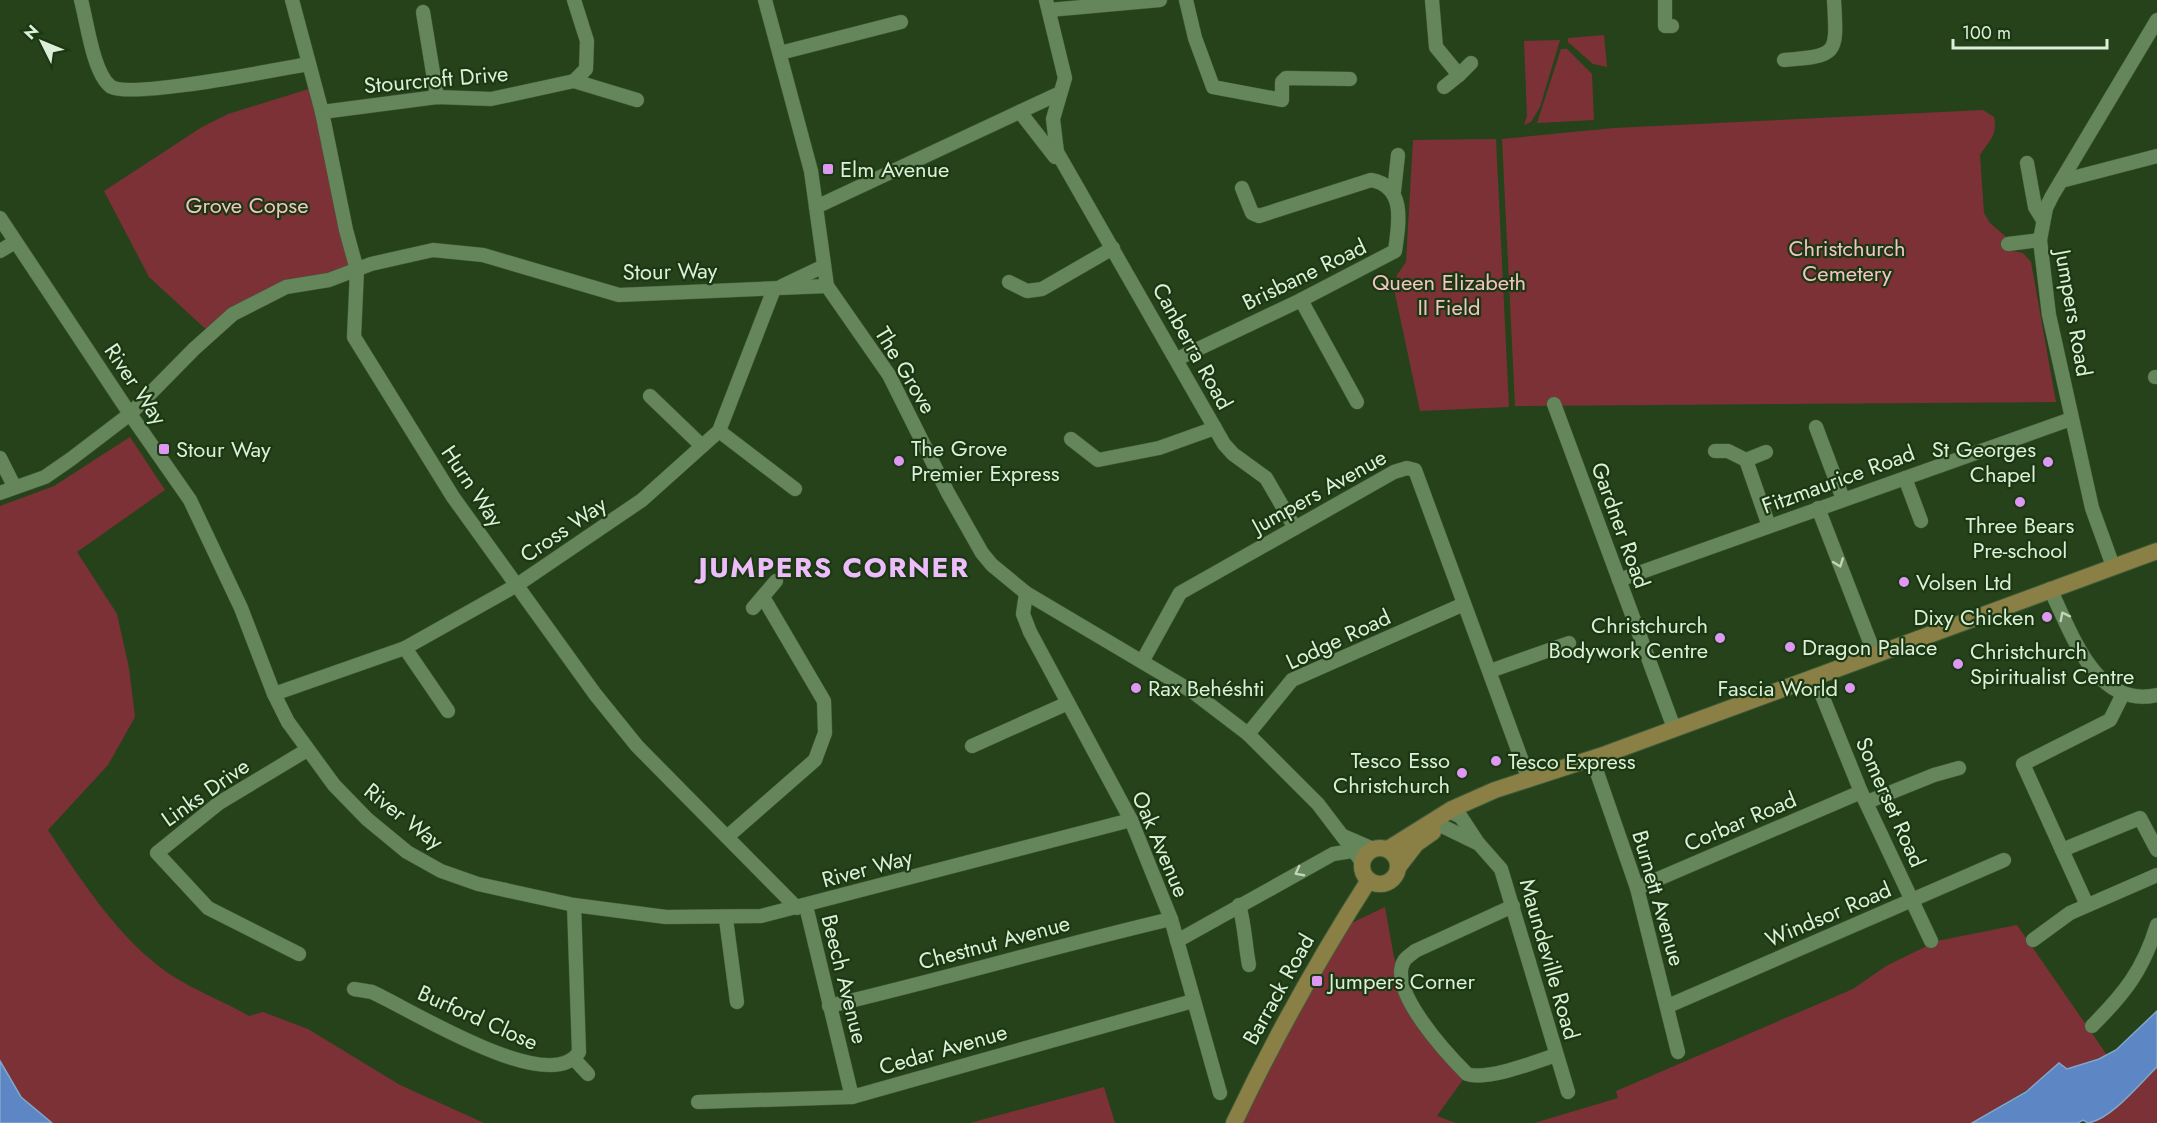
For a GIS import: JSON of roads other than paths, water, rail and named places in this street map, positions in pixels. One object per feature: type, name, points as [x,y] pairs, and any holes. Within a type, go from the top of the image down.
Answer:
[{"type":"main road","points":[[1381,849],[1396,856],[1399,866],[1398,873],[1382,884],[1369,880],[1364,875],[1357,857],[1381,849],[1451,818],[1529,780],[1815,678],[2157,550]]},
{"type":"main road","points":[[1399,866],[1416,844],[1451,818]]},
{"type":"main road","name":"Barrack Road","points":[[1234,1123],[1263,1061],[1337,930],[1369,880]]},
{"type":"street","points":[[81,0],[100,72],[109,85],[117,90],[168,87],[309,64]]},
{"type":"street","name":"Hurn Way","points":[[292,0],[322,112],[346,230],[357,270],[354,337],[453,497],[595,694],[637,746],[727,837],[801,907]]},
{"type":"street","points":[[574,0],[587,41],[586,69],[574,81],[637,100]]},
{"type":"street","name":"The Grove","points":[[765,0],[811,171],[827,286],[889,375],[948,493],[982,553],[992,565],[1026,593],[1143,660],[1193,692],[1248,734],[1318,804],[1357,857]]},
{"type":"street","points":[[1048,5],[1161,0]]},
{"type":"street","points":[[1186,0],[1195,38],[1213,87],[1281,100],[1282,82],[1286,78],[1350,78]]},
{"type":"street","points":[[1432,0],[1436,47],[1460,75]]},
{"type":"street","points":[[1664,27],[1665,0]]},
{"type":"street","points":[[1784,60],[1819,57],[1831,51],[1835,43],[1834,0]]},
{"type":"street","name":"Canberra Road","points":[[1048,5],[1065,78],[1055,106],[1053,135],[1057,152],[1215,428],[1233,454],[1266,478],[1295,528]]},
{"type":"street","points":[[423,12],[437,98]]},
{"type":"street","name":"Jumpers Road","points":[[2114,566],[2092,508],[2071,419],[2049,315],[2040,240],[2046,208],[2157,20]]},
{"type":"street","points":[[780,53],[901,22]]},
{"type":"street","points":[[1444,87],[1471,63]]},
{"type":"street","name":"Stourcroft Drive","points":[[322,112],[437,98],[491,99],[574,81]]},
{"type":"street","points":[[816,207],[1060,93]]},
{"type":"street","name":"Canberra Road","points":[[1020,112],[1067,173]]},
{"type":"street","name":"Brisbane Road","points":[[1177,359],[1301,300],[1395,250],[1397,203],[1394,191],[1398,155]]},
{"type":"street","points":[[2061,181],[2157,156]]},
{"type":"street","points":[[2027,163],[2035,207],[2043,220]]},
{"type":"street","points":[[1242,188],[1254,216],[1371,180],[1380,181],[1394,191]]},
{"type":"street","name":"River Way","points":[[0,218],[190,500],[241,608],[274,694],[288,722],[334,785],[368,819],[407,852],[441,871],[478,884],[574,905],[666,917],[726,919],[761,916],[801,907],[1131,820]]},
{"type":"street","points":[[2008,244],[2040,240]]},
{"type":"street","points":[[0,251],[15,242]]},
{"type":"street","points":[[1009,282],[1027,291],[1042,289],[1113,248]]},
{"type":"street","name":"Stour Way","points":[[0,493],[14,486],[45,477],[130,414],[194,349],[233,314],[286,287],[329,280],[357,270],[433,250],[483,255],[619,295],[827,286]]},
{"type":"street","name":"Stour Way","points":[[774,289],[825,266]]},
{"type":"street","name":"Cross Way","points":[[274,694],[405,648],[517,585],[642,500],[719,431],[774,289]]},
{"type":"street","points":[[1301,300],[1357,402]]},
{"type":"street","points":[[650,396],[702,446]]},
{"type":"street","name":"Gardner Road","points":[[1554,404],[1674,728]]},
{"type":"street","name":"Fitzmaurice Road","points":[[1619,580],[2071,419]]},
{"type":"street","points":[[1816,427],[1843,500]]},
{"type":"street","points":[[1071,439],[1097,465],[1159,448],[1215,428]]},
{"type":"street","points":[[719,431],[795,489]]},
{"type":"street","points":[[1715,452],[1728,451],[1746,460],[1770,526]]},
{"type":"street","points":[[1746,460],[1766,452]]},
{"type":"street","points":[[0,458],[14,486]]},
{"type":"street","name":"Jumpers Avenue","points":[[1143,660],[1180,592],[1394,472],[1407,468],[1415,470],[1529,780]]},
{"type":"street","points":[[1905,478],[1921,521]]},
{"type":"street","points":[[1818,508],[1875,655]]},
{"type":"street","points":[[727,837],[815,760],[825,733],[824,701],[758,603],[776,581]]},
{"type":"street","points":[[2050,590],[2088,665],[2103,681],[2123,694],[2157,695]]},
{"type":"street","name":"Oak Avenue","points":[[1026,593],[1023,614],[1131,820],[1171,919],[1220,1093]]},
{"type":"street","points":[[1028,625],[1044,604]]},
{"type":"street","name":"Lodge Road","points":[[1248,734],[1292,680],[1464,604]]},
{"type":"street","points":[[1490,671],[1569,643]]},
{"type":"street","points":[[405,648],[448,711]]},
{"type":"street","name":"Somerset Road","points":[[1815,678],[1864,797],[1931,941]]},
{"type":"street","points":[[2086,905],[2023,764],[2110,720],[2123,694]]},
{"type":"street","points":[[972,746],[1068,703]]},
{"type":"street","name":"Links Drive","points":[[299,954],[208,908],[157,853],[219,802],[308,750]]},
{"type":"street","name":"Burnett Avenue","points":[[1592,759],[1637,888],[1678,1052]]},
{"type":"street","name":"Corbar Road","points":[[1637,888],[1864,797],[1959,768]]},
{"type":"street","name":"Maundeville Road","points":[[1451,818],[1501,869],[1568,1092]]},
{"type":"street","name":"Maundeville Road","points":[[1451,818],[1474,841]]},
{"type":"street","points":[[2062,850],[2140,818],[2157,850]]},
{"type":"street","name":"The Grove","points":[[1343,836],[1381,849]]},
{"type":"street","points":[[1177,941],[1333,854],[1357,857]]},
{"type":"street","name":"Windsor Road","points":[[1668,1006],[2004,860]]},
{"type":"street","points":[[2033,940],[2070,913],[2157,875]]},
{"type":"street","points":[[574,905],[579,1052],[574,1059],[588,1074]]},
{"type":"street","points":[[1239,906],[1246,926],[1244,941],[1249,965]]},
{"type":"street","points":[[1513,906],[1415,951],[1405,960],[1402,971],[1405,986],[1419,1017],[1467,1074],[1474,1076],[1501,1071],[1556,1055]]},
{"type":"street","name":"Beech Avenue","points":[[801,907],[830,1006],[852,1097]]},
{"type":"street","points":[[726,919],[737,1002]]},
{"type":"street","name":"Chestnut Avenue","points":[[830,1006],[912,987],[1039,950],[1171,919]]},
{"type":"street","points":[[2092,1026],[2132,982],[2150,948],[2157,925]]},
{"type":"street","name":"Burford Close","points":[[354,989],[372,992],[511,1059],[549,1067],[563,1065],[574,1059]]},
{"type":"street","name":"Cedar Avenue","points":[[698,1102],[852,1097],[1193,1001]]},
{"type":"water","points":[[2157,1011],[2157,1067],[2107,1115],[2088,1123],[2083,1120],[2078,1123],[1972,1123],[2026,1092],[2059,1063],[2067,1069],[2099,1059],[2116,1050]]},
{"type":"water","points":[[0,1061],[21,1097],[52,1123],[0,1123]]},
{"type":"place","name":"Elm Avenue","points":[[828,169]]},
{"type":"place","name":"Stour Way","points":[[164,449]]},
{"type":"place","name":"The Grove Premier Express","points":[[899,461]]},
{"type":"place","name":"St Georges Chapel","points":[[2048,462]]},
{"type":"place","name":"Three Bears Pre-school","points":[[2020,502]]},
{"type":"place","name":"Volsen Ltd","points":[[1904,582]]},
{"type":"place","name":"Dixy Chicken","points":[[2047,617]]},
{"type":"place","name":"Christchurch Bodywork Centre","points":[[1720,638]]},
{"type":"place","name":"Dragon Palace","points":[[1790,647]]},
{"type":"place","name":"Christchurch Spiritualist Centre","points":[[1958,664]]},
{"type":"place","name":"Rax Behéshti","points":[[1136,688]]},
{"type":"place","name":"Fascia World","points":[[1850,688]]},
{"type":"place","name":"Tesco Express","points":[[1496,761]]},
{"type":"place","name":"Tesco Esso Christchurch","points":[[1462,773]]},
{"type":"place","name":"Jumpers Corner","points":[[1317,981]]},
{"type":"district","name":"JUMPERS CORNER","points":[[834,567]]},
{"type":"park label","name":"Grove Copse","points":[[247,205]]},
{"type":"park label","name":"Christchurch Cemetery","points":[[1847,260]]},
{"type":"park label","name":"Queen Elizabeth II Field","points":[[1449,294]]}]
